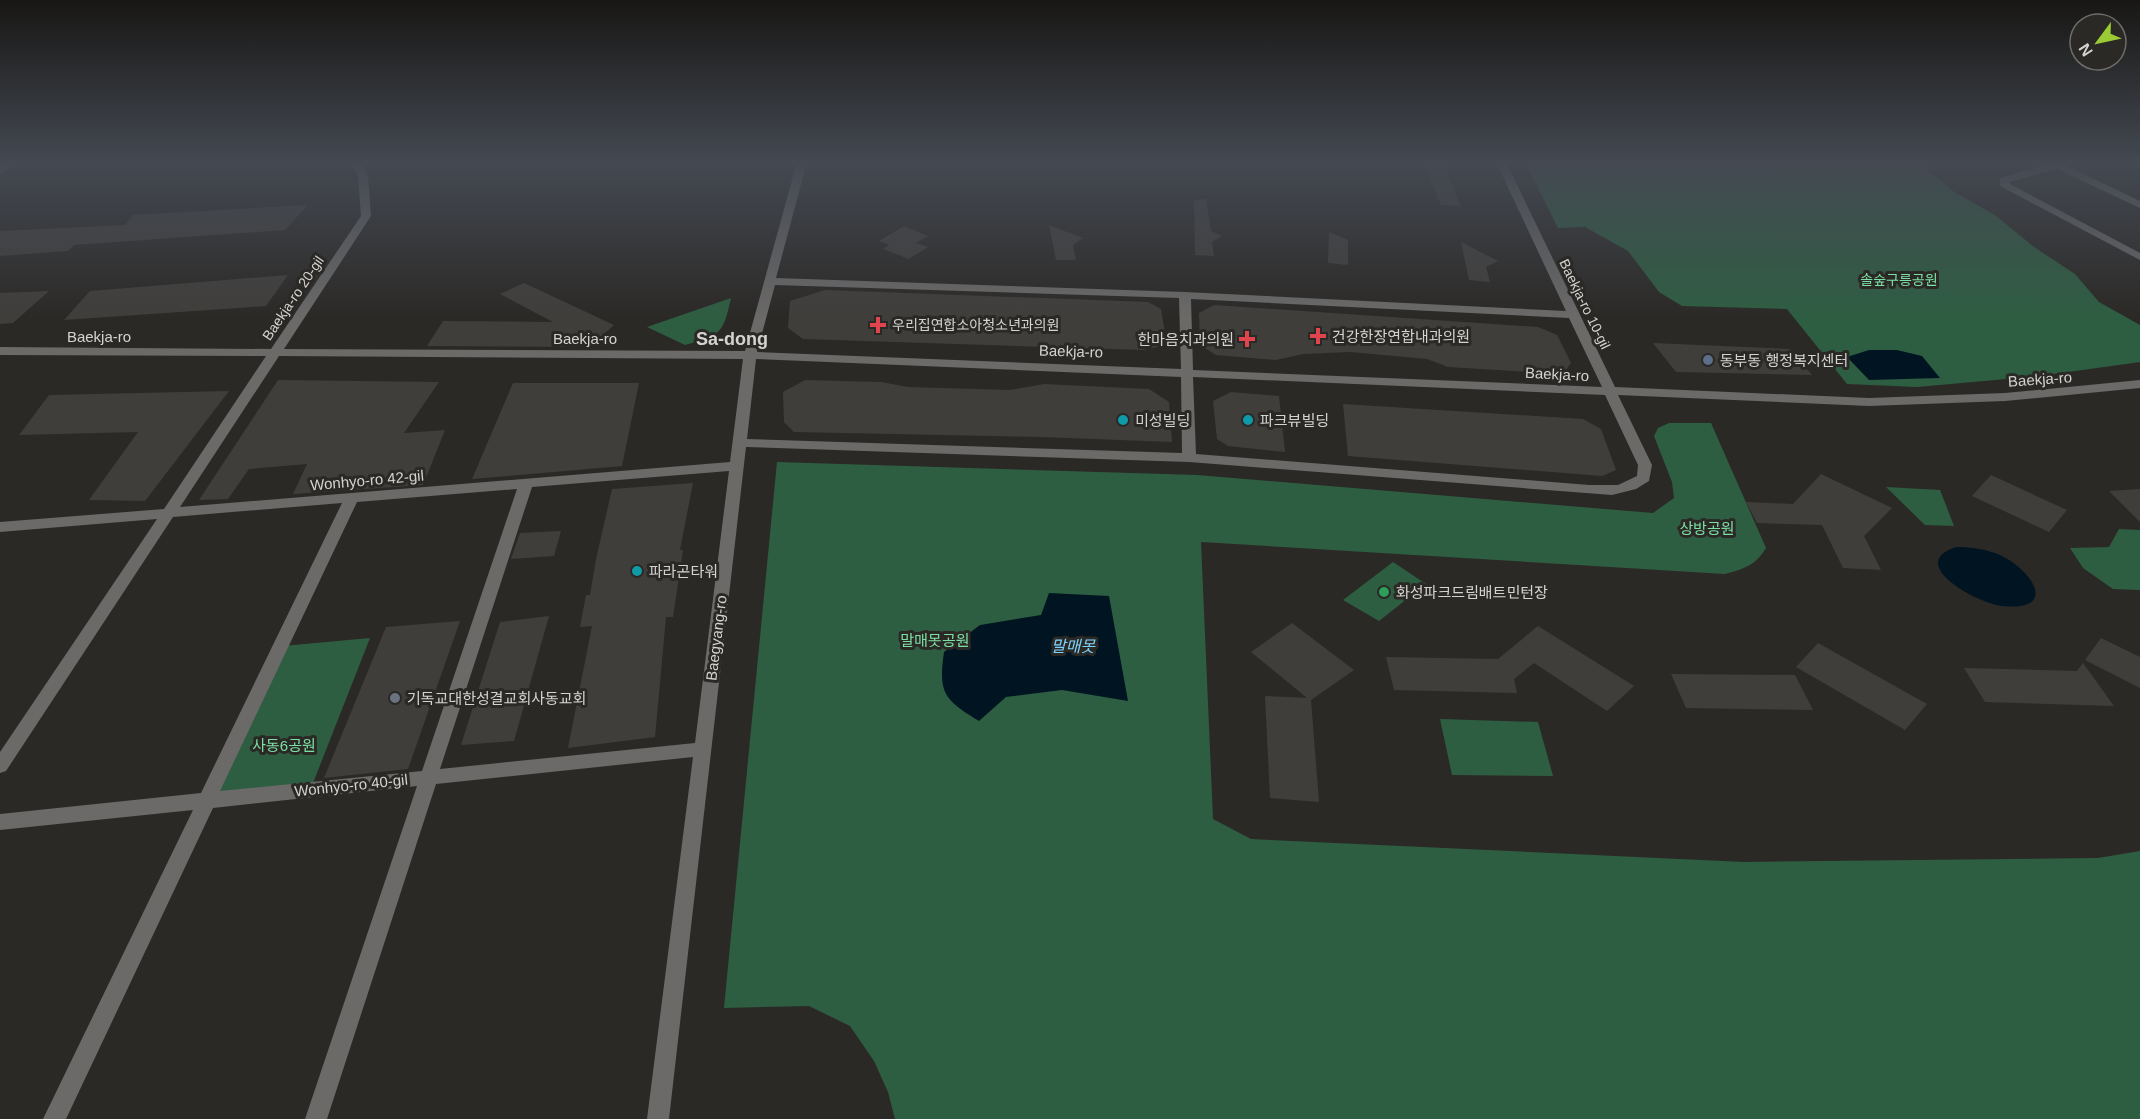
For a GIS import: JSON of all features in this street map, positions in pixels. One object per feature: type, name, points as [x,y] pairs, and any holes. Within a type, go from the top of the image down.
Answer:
[{"type":"street","name":"Baekja-ro 20-gil","points":[[0,766],[366,214]]},
{"type":"street","name":"Baegyang-ro","points":[[658,1119],[750,355],[788,214]]},
{"type":"street","name":"Baekja-ro 10-gil","points":[[1189,458],[1620,491],[1634,486],[1644,478],[1645,465],[1526,214]]},
{"type":"street","points":[[2059,214],[2140,257]]},
{"type":"street","points":[[770,282],[1185,295],[1574,315]]},
{"type":"street","points":[[739,443],[1189,458],[1185,295]]},
{"type":"street","name":"Baekja-ro","points":[[0,351],[750,355],[1187,372],[1611,393],[1869,402],[1964,401],[2083,392],[2140,384]]},
{"type":"street","name":"Wonhyo-ro 42-gil","points":[[0,526],[736,466]]},
{"type":"street","points":[[316,1119],[427,777],[526,483]]},
{"type":"street","points":[[54,1119],[352,498]]},
{"type":"street","name":"Wonhyo-ro 40-gil","points":[[0,822],[703,749]]},
{"type":"green space","name":"솔숲구릉공원","points":[[1551,214],[1994,214],[2034,247],[2075,274],[2099,302],[2140,325],[2140,362],[2039,376],[1917,387],[1847,384],[1787,309],[1682,306],[1659,292],[1628,251],[1585,227],[1558,228]]},
{"type":"green space","points":[[731,298],[722,326],[706,338],[685,345],[647,327]]},
{"type":"green space","points":[[1669,423],[1711,423],[1766,548],[1758,559],[1749,565],[1725,574],[1201,542],[1213,819],[1251,839],[1744,862],[2098,858],[2140,851],[2140,1119],[895,1119],[888,1092],[874,1061],[850,1026],[809,1006],[724,1008],[777,462],[1197,475],[1653,513],[1674,498],[1672,482],[1654,436],[1658,428]]},
{"type":"green space","points":[[1886,487],[1940,490],[1954,526],[1925,525]]},
{"type":"green space","points":[[2119,529],[2140,530],[2140,590],[2113,589],[2083,568],[2070,548],[2109,547]]},
{"type":"green space","name":"화성파크드림배트민턴장","points":[[1393,562],[1426,584],[1379,621],[1343,600]]},
{"type":"green space","name":"사동6공원","points":[[370,638],[313,783],[215,795],[283,646]]},
{"type":"green space","points":[[1440,719],[1538,722],[1553,776],[1452,775]]},
{"type":"water","points":[[1869,350],[1897,350],[1922,356],[1940,378],[1869,380],[1847,357]]},
{"type":"water","points":[[1956,547],[1974,548],[2002,556],[2023,571],[2031,580],[2035,589],[2035,597],[2030,603],[2019,606],[2002,606],[1991,604],[1964,591],[1942,573],[1938,563],[1942,554]]},
{"type":"water","name":"말매못","points":[[1049,593],[1109,596],[1128,701],[1062,690],[1006,697],[979,721],[958,707],[946,694],[942,677],[944,652],[980,625],[1041,615]]},
{"type":"building","points":[[300,214],[285,230],[74,245],[68,251],[0,256],[0,231],[125,225],[133,215]]},
{"type":"building","points":[[1194,214],[1208,214],[1211,231],[1222,236],[1212,242],[1214,256],[1195,255]]},
{"type":"building","points":[[1049,225],[1083,238],[1073,245],[1076,260],[1056,260]]},
{"type":"building","points":[[904,226],[928,236],[916,243],[928,247],[909,259],[883,249],[889,245],[879,241]]},
{"type":"building","points":[[1329,232],[1348,240],[1348,265],[1328,263]]},
{"type":"building","points":[[1461,242],[1498,261],[1486,267],[1490,282],[1469,280]]},
{"type":"building","points":[[288,275],[266,306],[64,320],[90,291]]},
{"type":"building","points":[[524,283],[614,325],[589,347],[427,346],[443,321],[553,322],[500,294]]},
{"type":"building","points":[[825,290],[1148,302],[1161,309],[1166,339],[1157,347],[1143,350],[803,339],[788,328],[790,301]]},
{"type":"building","points":[[49,291],[13,323],[0,324],[0,293]]},
{"type":"building","points":[[1214,305],[1538,327],[1557,335],[1571,363],[1563,374],[1448,367],[1427,359],[1350,352],[1303,354],[1276,360],[1216,355],[1200,345],[1199,313]]},
{"type":"building","points":[[1653,343],[1790,349],[1812,375],[1676,372]]},
{"type":"building","points":[[278,380],[439,382],[404,433],[445,430],[423,485],[293,494],[307,464],[249,469],[228,499],[199,500]]},
{"type":"building","points":[[805,380],[881,382],[908,387],[1010,390],[1044,384],[1149,389],[1169,402],[1172,442],[794,432],[784,422],[783,392]]},
{"type":"building","points":[[513,383],[639,383],[622,466],[472,479]]},
{"type":"building","points":[[229,391],[145,501],[89,500],[138,432],[19,435],[49,395]]},
{"type":"building","name":"파크뷰빌딩","points":[[1231,392],[1279,396],[1285,452],[1228,446],[1217,439],[1213,401]]},
{"type":"building","points":[[1343,404],[1583,419],[1601,429],[1616,470],[1602,476],[1348,456]]},
{"type":"building","points":[[1821,474],[1892,508],[1864,536],[1881,570],[1843,568],[1822,525],[1757,523],[1746,502],[1793,504]]},
{"type":"building","points":[[1991,475],[2067,510],[2049,532],[1972,496]]},
{"type":"building","points":[[693,483],[680,550],[683,550],[673,617],[666,617],[655,737],[568,748],[592,626],[580,627],[586,595],[590,595],[612,489]]},
{"type":"building","points":[[2140,489],[2140,522],[2109,491]]},
{"type":"building","points":[[561,531],[554,556],[511,559],[520,533]]},
{"type":"building","points":[[549,616],[514,741],[461,745],[500,622]]},
{"type":"building","name":"기독교대한성결교회사동교회","points":[[460,621],[408,769],[324,778],[386,627]]},
{"type":"building","points":[[1292,623],[1354,670],[1311,700],[1319,802],[1270,798],[1265,696],[1307,698],[1251,652]]},
{"type":"building","points":[[1538,626],[1634,686],[1607,711],[1534,663],[1514,679],[1517,693],[1394,690],[1386,657],[1498,659]]},
{"type":"building","points":[[2101,638],[2140,657],[2140,688],[2085,660]]},
{"type":"building","points":[[1818,643],[1927,704],[1905,730],[1796,667]]},
{"type":"building","points":[[2083,663],[2114,706],[1985,702],[1964,668],[2077,671]]},
{"type":"building","points":[[1671,674],[1795,675],[1813,710],[1686,708]]},
{"type":"place","name":"우리집연합소아청소년과의원","points":[[878,325]]},
{"type":"place","name":"건강한장연합내과의원","points":[[1318,336]]},
{"type":"place","name":"한마음치과의원","points":[[1247,339]]},
{"type":"place","name":"동부동 행정복지센터","points":[[1708,360]]},
{"type":"place","name":"미성빌딩","points":[[1123,420]]},
{"type":"place","name":"파크뷰빌딩","points":[[1248,420]]},
{"type":"place","name":"파라곤타워","points":[[637,571]]},
{"type":"place","name":"화성파크드림배트민턴장","points":[[1384,592]]},
{"type":"place","name":"기독교대한성결교회사동교회","points":[[395,698]]},
{"type":"district","name":"Sa-dong","points":[[732,339]]},
{"type":"park label","name":"상방공원","points":[[1707,528]]},
{"type":"park label","name":"말매못공원","points":[[935,640]]}]
